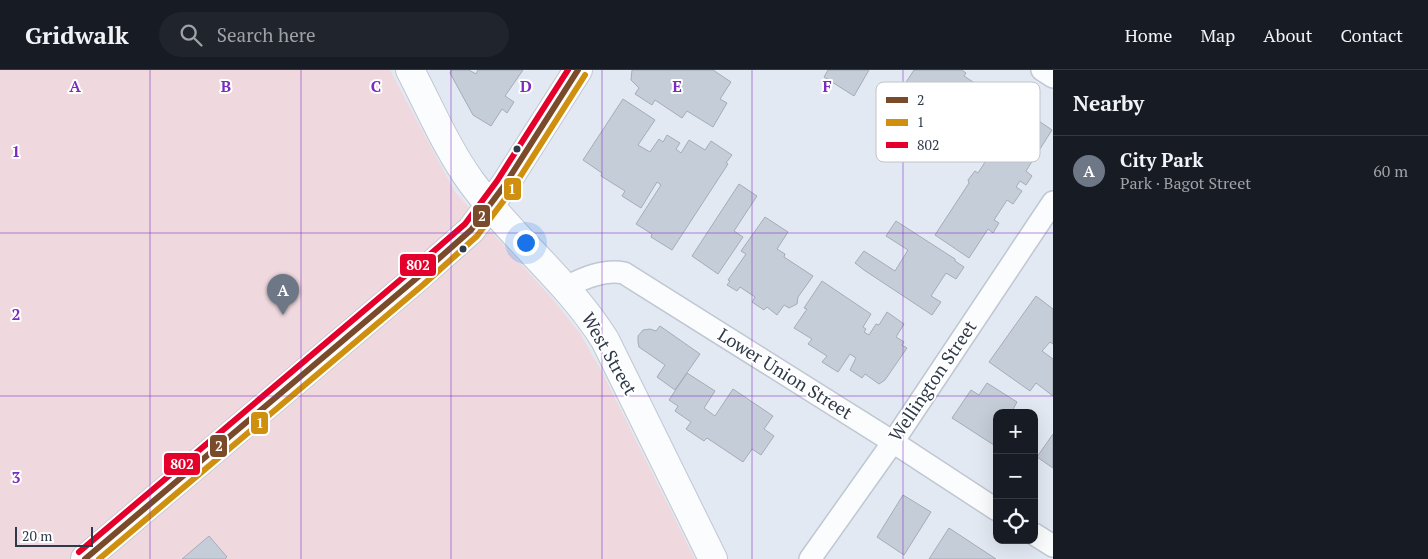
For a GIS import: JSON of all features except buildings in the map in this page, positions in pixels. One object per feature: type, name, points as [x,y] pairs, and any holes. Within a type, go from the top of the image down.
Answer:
[{"type":"main road","name":"West Street","points":[[410,70],[452,151],[472,182],[490,205],[566,287],[593,320],[617,361],[713,559]]},
{"type":"main road","points":[[85,559],[471,230],[504,186],[578,70]]},
{"type":"street","points":[[1042,70],[1053,77]]},
{"type":"street","name":"Wellington Street","points":[[810,559],[892,442],[1053,202]]},
{"type":"street","name":"Lower Union Street","points":[[566,287],[588,276],[624,273],[993,507]]},
{"type":"street","points":[[1038,537],[1053,546]]},
{"type":"shaded area","points":[[0,70],[390,70],[455,192],[551,297],[580,333],[602,372],[695,559],[0,559]]},
{"type":"transit line","name":"802","points":[[79,552],[465,224],[497,181],[568,70]]},
{"type":"transit line","name":"2","points":[[85,559],[471,230],[504,186],[578,70]]},
{"type":"transit line","name":"1","points":[[99,559],[424,284],[477,236],[511,191],[585,75]]},
{"type":"place","name":"City Park","points":[[283,315]]}]
